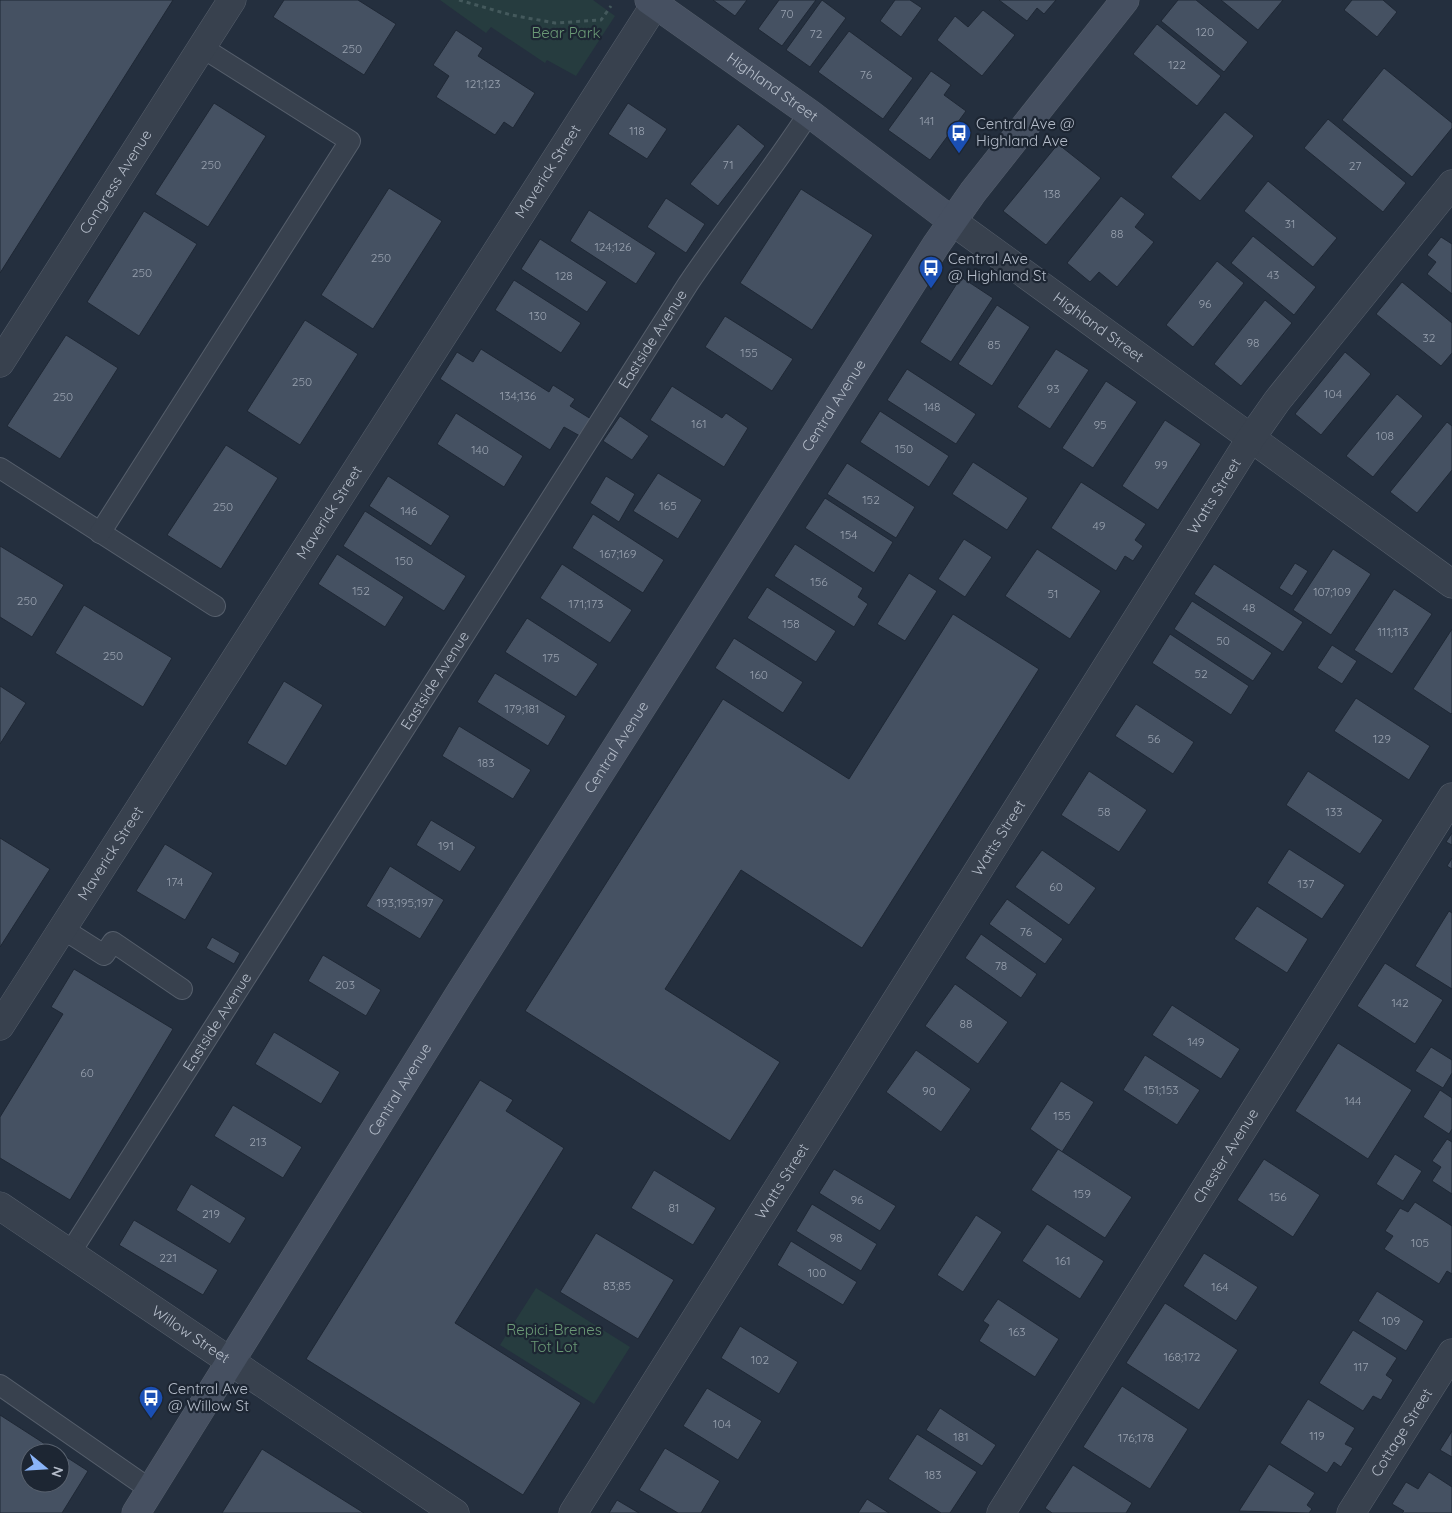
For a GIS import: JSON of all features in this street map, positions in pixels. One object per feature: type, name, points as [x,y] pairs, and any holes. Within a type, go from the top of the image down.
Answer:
[{"type":"street","name":"Congress Avenue","points":[[0,363],[232,0]]},
{"type":"street","name":"Central Avenue","points":[[136,1513],[232,1363],[460,993],[952,221],[1125,0]]},
{"type":"street","name":"Highland Street","points":[[654,1],[809,113],[952,221],[1452,584]]},
{"type":"street","name":"Maverick Street","points":[[0,1026],[654,1]]},
{"type":"street","name":"Watts Street","points":[[573,1513],[1251,438],[1277,401],[1452,184]]},
{"type":"street","name":"Chester Avenue","points":[[1001,1513],[1452,797]]},
{"type":"street","name":"Willow Street","points":[[0,1206],[455,1513]]},
{"type":"street","name":"Cottage Street","points":[[1351,1513],[1452,1353]]},
{"type":"lane","points":[[100,533],[350,141],[203,48]]},
{"type":"lane","name":"Eastside Avenue","points":[[70,1253],[646,349],[710,252],[775,166],[809,113]]},
{"type":"lane","points":[[0,468],[214,606]]},
{"type":"lane","points":[[63,929],[104,956],[113,942],[182,989]]},
{"type":"lane","points":[[0,1385],[151,1490]]},
{"type":"path","points":[[459,0],[512,15],[555,24],[601,20],[611,6]]},
{"type":"green space","name":"Bear Park","points":[[440,0],[593,0],[615,16],[576,76],[547,60],[545,63],[491,27],[486,33]]},
{"type":"green space","name":"Repici-Brenes Tot Lot","points":[[536,1288],[630,1347],[594,1404],[500,1345]]},
{"type":"building","points":[[0,0],[173,0],[0,273]]},
{"type":"building","points":[[284,0],[358,0],[396,24],[364,75],[273,17]]},
{"type":"building","points":[[713,0],[747,0],[735,16]]},
{"type":"building","points":[[779,0],[816,0],[782,46],[758,29]]},
{"type":"building","points":[[822,0],[846,18],[810,67],[786,50]]},
{"type":"building","points":[[895,0],[910,0],[922,8],[901,37],[880,21]]},
{"type":"building","points":[[999,0],[1056,0],[1044,14],[1037,8],[1027,21]]},
{"type":"building","points":[[1178,0],[1196,0],[1248,42],[1224,72],[1161,21]]},
{"type":"building","points":[[1221,0],[1283,0],[1258,30]]},
{"type":"building","points":[[1352,0],[1383,0],[1397,12],[1377,37],[1344,10]]},
{"type":"building","points":[[983,10],[1015,35],[982,76],[937,40],[955,16],[968,27]]},
{"type":"building","points":[[1157,24],[1221,76],[1197,106],[1133,54]]},
{"type":"building","points":[[456,30],[483,48],[478,56],[535,93],[513,128],[504,122],[495,135],[436,97],[449,76],[433,65]]},
{"type":"building","points":[[849,31],[913,78],[883,119],[818,72]]},
{"type":"building","points":[[1384,68],[1452,123],[1452,128],[1412,177],[1342,120]]},
{"type":"building","points":[[931,71],[951,85],[944,95],[966,111],[930,160],[888,130]]},
{"type":"building","points":[[214,103],[266,136],[208,227],[155,194]]},
{"type":"building","points":[[628,103],[667,129],[647,159],[608,134]]},
{"type":"building","points":[[1225,112],[1254,136],[1200,201],[1171,177]]},
{"type":"building","points":[[1328,119],[1406,183],[1383,212],[1304,148]]},
{"type":"building","points":[[738,124],[765,146],[718,206],[690,184]]},
{"type":"building","points":[[1058,144],[1101,178],[1046,245],[1003,211]]},
{"type":"building","points":[[1268,181],[1337,238],[1313,267],[1244,211]]},
{"type":"building","points":[[389,188],[442,221],[373,329],[321,295]]},
{"type":"building","points":[[801,189],[873,235],[812,330],[740,283]]},
{"type":"building","points":[[1121,196],[1145,214],[1135,227],[1154,242],[1117,287],[1099,272],[1090,282],[1067,263]]},
{"type":"building","points":[[666,198],[705,224],[686,253],[647,227]]},
{"type":"building","points":[[589,210],[656,253],[636,284],[570,241]]},
{"type":"building","points":[[144,211],[197,244],[139,336],[87,302]]},
{"type":"building","points":[[1253,236],[1316,287],[1294,315],[1231,263]]},
{"type":"building","points":[[1441,237],[1452,244],[1452,294],[1427,274],[1436,262],[1427,255]]},
{"type":"building","points":[[540,239],[607,282],[587,312],[521,269]]},
{"type":"building","points":[[1217,261],[1244,283],[1193,347],[1166,325]]},
{"type":"building","points":[[961,277],[993,298],[951,362],[920,342]]},
{"type":"building","points":[[514,280],[581,323],[561,353],[495,310]]},
{"type":"building","points":[[1402,282],[1452,323],[1452,353],[1441,366],[1376,314]]},
{"type":"building","points":[[1265,300],[1292,323],[1241,386],[1214,364]]},
{"type":"building","points":[[997,305],[1030,327],[992,386],[958,364]]},
{"type":"building","points":[[725,316],[793,359],[772,391],[705,347]]},
{"type":"building","points":[[305,320],[358,354],[300,445],[247,411]]},
{"type":"building","points":[[66,335],[118,368],[60,459],[7,426]]},
{"type":"building","points":[[481,349],[549,392],[553,385],[575,399],[570,406],[591,419],[580,436],[564,427],[550,450],[440,379],[457,352],[473,362]]},
{"type":"building","points":[[1056,349],[1089,370],[1050,429],[1017,407]]},
{"type":"building","points":[[1345,352],[1371,374],[1321,435],[1295,414]]},
{"type":"building","points":[[907,369],[976,414],[956,444],[887,400]]},
{"type":"building","points":[[1106,381],[1137,402],[1093,468],[1062,448]]},
{"type":"building","points":[[672,386],[722,418],[726,413],[748,428],[724,467],[650,420]]},
{"type":"building","points":[[1397,394],[1423,416],[1373,477],[1346,456]]},
{"type":"building","points":[[880,411],[949,456],[929,487],[860,442]]},
{"type":"building","points":[[456,413],[523,456],[504,487],[437,444]]},
{"type":"building","points":[[620,416],[649,436],[632,460],[603,441]]},
{"type":"building","points":[[1165,420],[1201,444],[1158,510],[1122,486]]},
{"type":"building","points":[[1447,422],[1452,426],[1452,470],[1417,513],[1390,492]]},
{"type":"building","points":[[226,445],[278,478],[221,569],[167,535]]},
{"type":"building","points":[[973,462],[1028,498],[1007,530],[952,494]]},
{"type":"building","points":[[847,463],[915,507],[896,538],[827,494]]},
{"type":"building","points":[[658,473],[702,500],[678,539],[633,511]]},
{"type":"building","points":[[388,476],[450,516],[431,546],[369,506]]},
{"type":"building","points":[[606,476],[635,494],[619,522],[590,503]]},
{"type":"building","points":[[1081,482],[1146,524],[1135,540],[1143,546],[1133,561],[1125,556],[1116,571],[1051,528]]},
{"type":"building","points":[[825,498],[893,542],[874,573],[805,528]]},
{"type":"building","points":[[365,511],[466,576],[444,611],[343,546]]},
{"type":"building","points":[[593,514],[664,560],[643,593],[572,548]]},
{"type":"building","points":[[964,539],[992,557],[965,597],[938,579]]},
{"type":"building","points":[[795,544],[863,588],[858,597],[868,604],[854,627],[774,576]]},
{"type":"building","points":[[0,546],[64,585],[32,637],[0,617]]},
{"type":"building","points":[[1037,549],[1101,591],[1070,639],[1005,596]]},
{"type":"building","points":[[1333,549],[1371,574],[1331,635],[1293,610]]},
{"type":"building","points":[[337,554],[404,597],[385,627],[318,584]]},
{"type":"building","points":[[1295,563],[1308,571],[1292,596],[1279,588]]},
{"type":"building","points":[[562,564],[632,610],[610,643],[540,598]]},
{"type":"building","points":[[1214,564],[1303,622],[1283,652],[1194,594]]},
{"type":"building","points":[[909,573],[937,591],[905,641],[877,624]]},
{"type":"building","points":[[767,587],[836,631],[816,662],[747,618]]},
{"type":"building","points":[[1394,589],[1432,614],[1392,674],[1354,650]]},
{"type":"building","points":[[1192,601],[1272,653],[1253,681],[1174,629]]},
{"type":"building","points":[[84,605],[172,658],[143,707],[55,653]]},
{"type":"building","points":[[953,614],[1039,669],[862,948],[741,870],[665,989],[780,1062],[730,1141],[525,1011],[723,699],[849,779]]},
{"type":"building","points":[[527,618],[598,664],[576,697],[505,652]]},
{"type":"building","points":[[1452,629],[1452,713],[1451,714],[1413,689]]},
{"type":"building","points":[[1170,634],[1249,686],[1231,715],[1152,663]]},
{"type":"building","points":[[734,638],[803,682],[783,713],[715,668]]},
{"type":"building","points":[[1332,645],[1357,661],[1342,684],[1317,668]]},
{"type":"building","points":[[495,673],[566,716],[548,746],[477,702]]},
{"type":"building","points":[[284,681],[323,705],[286,766],[247,743]]},
{"type":"building","points":[[0,686],[26,703],[0,744]]},
{"type":"building","points":[[1356,698],[1430,746],[1409,780],[1334,731]]},
{"type":"building","points":[[1136,704],[1194,742],[1173,774],[1115,736]]},
{"type":"building","points":[[459,726],[531,770],[513,799],[442,756]]},
{"type":"building","points":[[1089,771],[1147,810],[1119,852],[1061,815]]},
{"type":"building","points":[[1308,771],[1383,820],[1360,854],[1286,805]]},
{"type":"building","points":[[431,820],[476,847],[460,872],[416,845]]},
{"type":"building","points":[[1452,833],[1452,845],[1446,842]]},
{"type":"building","points":[[0,838],[50,869],[0,947]]},
{"type":"building","points":[[165,844],[213,873],[185,920],[136,891]]},
{"type":"building","points":[[1289,849],[1345,885],[1322,919],[1267,883]]},
{"type":"building","points":[[1042,850],[1096,888],[1069,925],[1015,887]]},
{"type":"building","points":[[1452,858],[1452,869],[1447,866]]},
{"type":"building","points":[[390,866],[444,900],[420,939],[366,906]]},
{"type":"building","points":[[1007,899],[1063,939],[1045,964],[989,924]]},
{"type":"building","points":[[1257,906],[1308,939],[1287,973],[1234,939]]},
{"type":"building","points":[[1449,911],[1452,913],[1452,989],[1415,966]]},
{"type":"building","points":[[981,934],[1037,974],[1021,998],[965,958]]},
{"type":"building","points":[[212,937],[240,953],[234,964],[206,948]]},
{"type":"building","points":[[323,955],[381,990],[366,1016],[308,981]]},
{"type":"building","points":[[1385,963],[1443,1000],[1415,1044],[1357,1006]]},
{"type":"building","points":[[74,969],[173,1029],[70,1200],[0,1158],[0,1117],[63,1014],[51,1007]]},
{"type":"building","points":[[955,984],[1008,1022],[978,1064],[925,1026]]},
{"type":"building","points":[[1172,1005],[1240,1049],[1221,1079],[1152,1035]]},
{"type":"building","points":[[274,1032],[340,1072],[321,1104],[255,1064]]},
{"type":"building","points":[[1338,1043],[1412,1090],[1368,1159],[1295,1111]]},
{"type":"building","points":[[1431,1047],[1452,1060],[1452,1073],[1443,1088],[1415,1071]]},
{"type":"building","points":[[916,1050],[971,1089],[941,1132],[886,1092]]},
{"type":"building","points":[[1145,1055],[1200,1090],[1177,1125],[1123,1090]]},
{"type":"building","points":[[480,1080],[513,1100],[506,1111],[564,1148],[455,1323],[581,1403],[523,1495],[306,1359]]},
{"type":"building","points":[[1061,1081],[1094,1102],[1062,1152],[1030,1129]]},
{"type":"building","points":[[1440,1090],[1452,1098],[1452,1129],[1449,1134],[1423,1117]]},
{"type":"building","points":[[233,1105],[302,1147],[283,1178],[214,1136]]},
{"type":"building","points":[[1447,1139],[1452,1142],[1452,1194],[1432,1181],[1441,1167],[1432,1161]]},
{"type":"building","points":[[1058,1149],[1132,1197],[1105,1238],[1031,1190]]},
{"type":"building","points":[[1395,1154],[1422,1171],[1403,1201],[1376,1184]]},
{"type":"building","points":[[1264,1159],[1320,1195],[1293,1237],[1237,1200]]},
{"type":"building","points":[[834,1169],[896,1206],[880,1231],[819,1193]]},
{"type":"building","points":[[654,1170],[716,1208],[693,1245],[631,1208]]},
{"type":"building","points":[[191,1184],[246,1218],[230,1244],[176,1210]]},
{"type":"building","points":[[1415,1202],[1452,1226],[1452,1274],[1447,1271],[1439,1284],[1384,1249],[1393,1236],[1385,1231],[1400,1208],[1408,1212]]},
{"type":"building","points":[[812,1204],[877,1244],[861,1271],[796,1231]]},
{"type":"building","points":[[976,1215],[1002,1232],[963,1292],[937,1275]]},
{"type":"building","points":[[134,1220],[218,1270],[203,1295],[119,1245]]},
{"type":"building","points":[[1047,1224],[1104,1261],[1080,1299],[1022,1261]]},
{"type":"building","points":[[596,1233],[674,1280],[638,1339],[560,1292]]},
{"type":"building","points":[[791,1241],[857,1282],[843,1305],[777,1265]]},
{"type":"building","points":[[1204,1253],[1258,1287],[1236,1321],[1183,1286]]},
{"type":"building","points":[[1377,1291],[1424,1321],[1406,1351],[1358,1321]]},
{"type":"building","points":[[998,1299],[1059,1339],[1035,1377],[979,1341],[989,1325],[983,1321]]},
{"type":"building","points":[[1165,1303],[1238,1350],[1199,1410],[1126,1363]]},
{"type":"building","points":[[740,1326],[798,1362],[779,1394],[721,1358]]},
{"type":"building","points":[[1353,1330],[1397,1358],[1386,1375],[1393,1380],[1381,1400],[1373,1396],[1363,1411],[1319,1383]]},
{"type":"building","points":[[1122,1386],[1188,1429],[1150,1489],[1083,1447]]},
{"type":"building","points":[[707,1388],[762,1421],[738,1460],[683,1426]]},
{"type":"building","points":[[1308,1399],[1355,1428],[1345,1444],[1353,1448],[1341,1467],[1334,1462],[1327,1473],[1280,1443]]},
{"type":"building","points":[[940,1408],[996,1445],[982,1466],[926,1430]]},
{"type":"building","points":[[0,1415],[43,1443],[20,1443],[20,1493],[70,1493],[70,1459],[88,1471],[62,1513],[0,1513]]},
{"type":"building","points":[[1452,1431],[1452,1457],[1440,1450]]},
{"type":"building","points":[[917,1434],[977,1472],[950,1513],[941,1513],[888,1479]]},
{"type":"building","points":[[665,1448],[720,1481],[701,1513],[678,1513],[639,1490]]},
{"type":"building","points":[[262,1449],[364,1513],[222,1513]]},
{"type":"building","points":[[1269,1464],[1315,1493],[1307,1505],[1312,1509],[1309,1513],[1239,1511]]},
{"type":"building","points":[[1073,1465],[1132,1503],[1126,1513],[1052,1513],[1045,1508]]},
{"type":"building","points":[[1429,1472],[1452,1487],[1452,1513],[1402,1513],[1404,1511],[1392,1504],[1406,1482],[1418,1489]]},
{"type":"building","points":[[867,1499],[889,1513],[858,1513]]},
{"type":"building","points":[[617,1500],[639,1513],[609,1513]]},
{"type":"place","name":"Central Ave @ Highland Ave","points":[[959,154]]},
{"type":"place","name":"Central Ave @ Highland St","points":[[931,289]]},
{"type":"place","name":"Central Ave @ Willow St","points":[[151,1419]]}]
